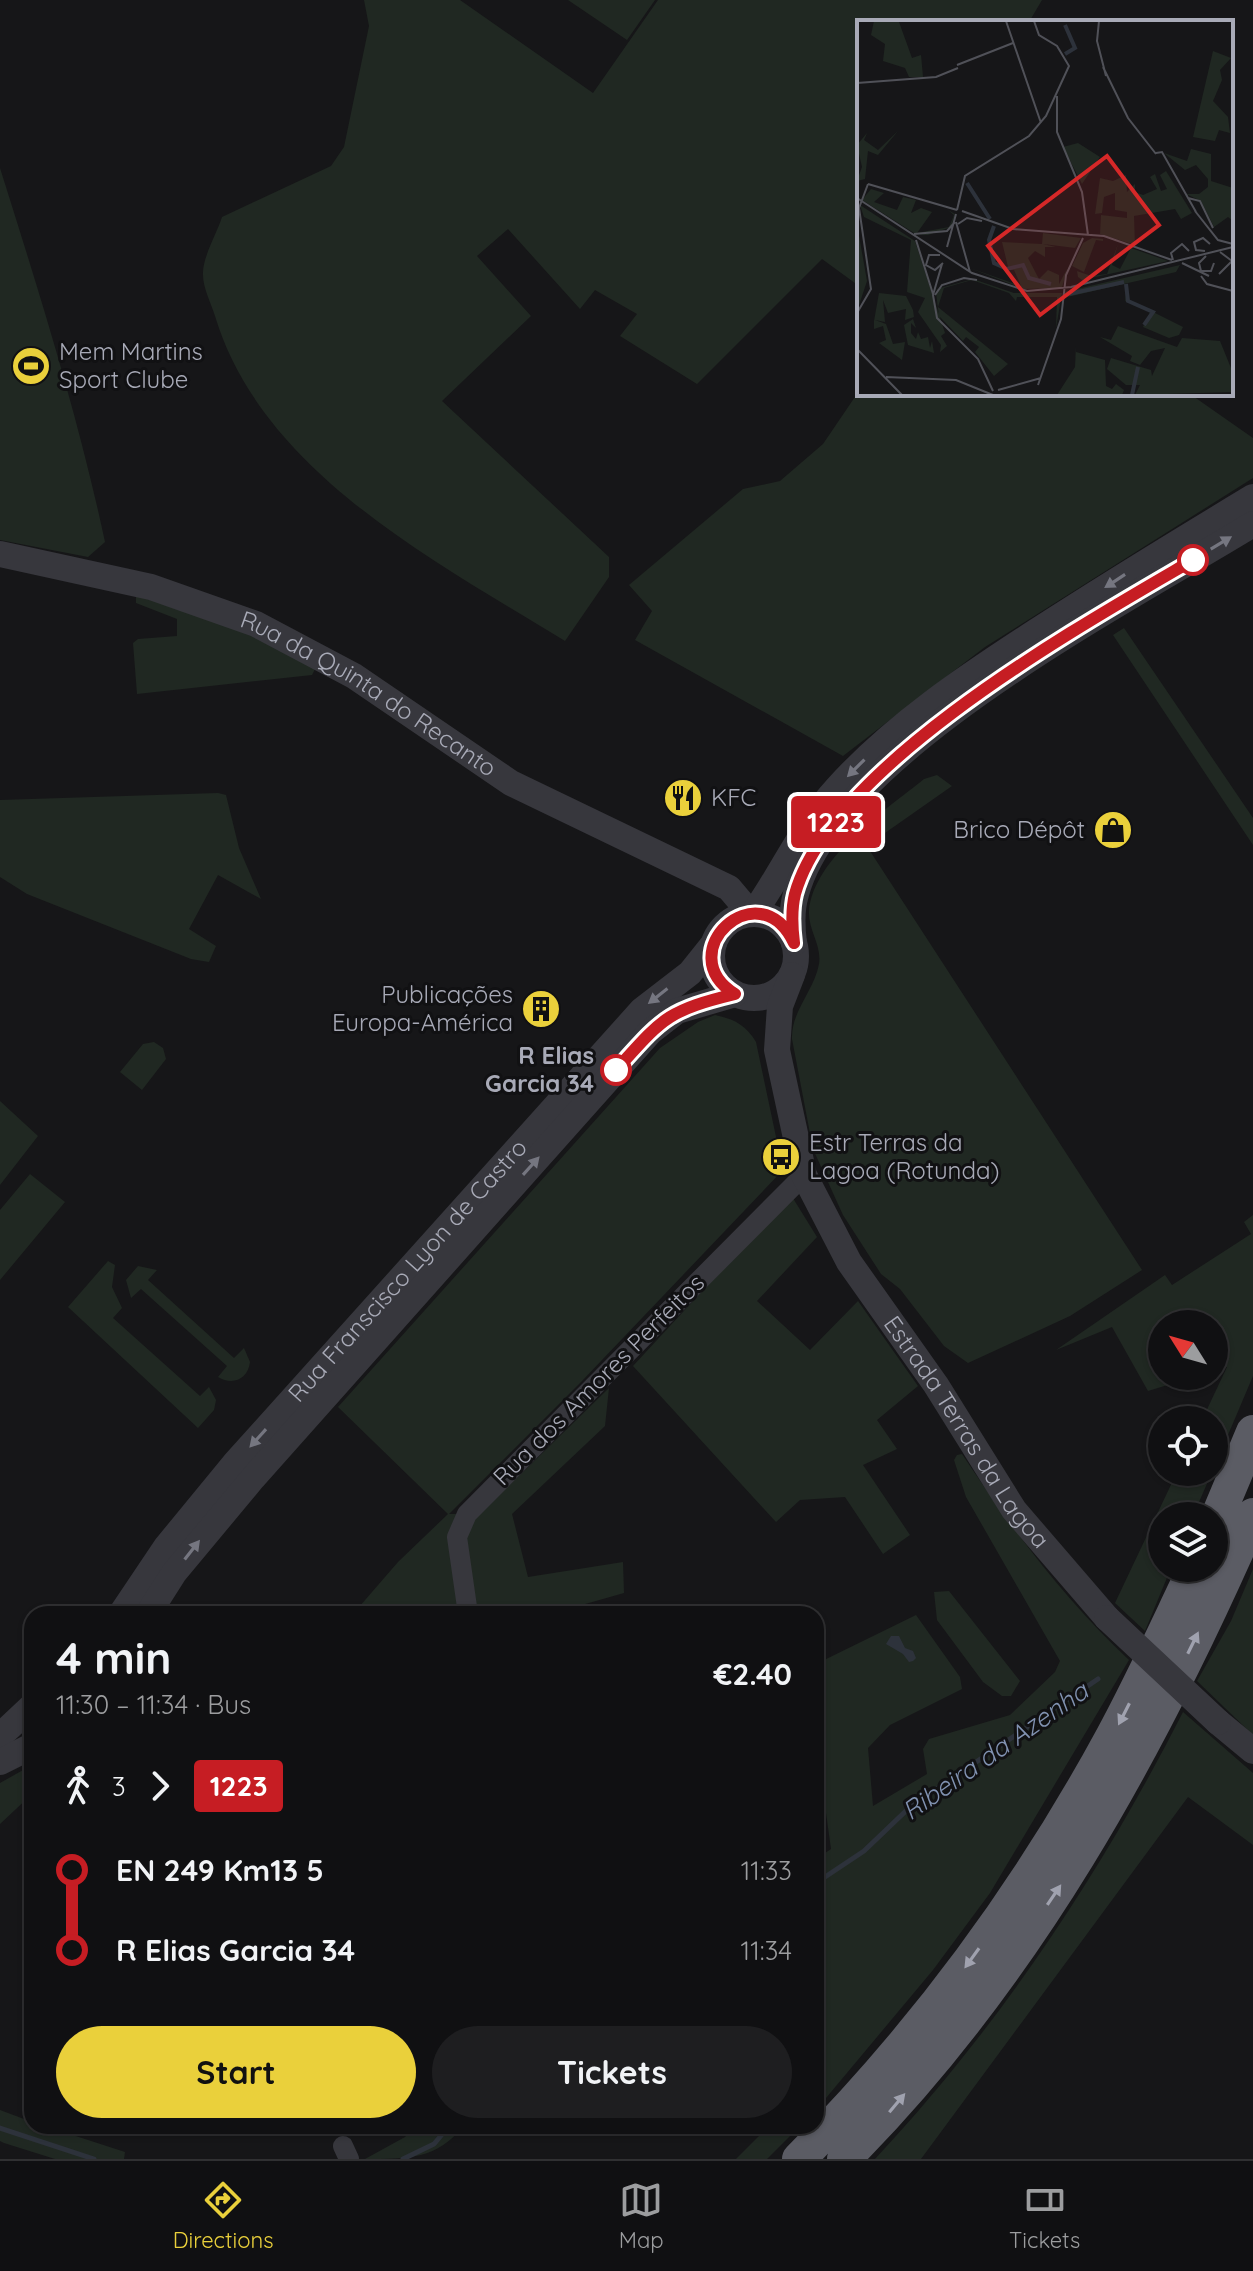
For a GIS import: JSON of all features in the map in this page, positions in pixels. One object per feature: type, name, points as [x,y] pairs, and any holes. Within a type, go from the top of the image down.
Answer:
[{"type":"highway","points":[[1224,1502],[1253,1432]]},
{"type":"highway","points":[[844,2159],[884,2118],[969,2015],[1068,1875],[1157,1719],[1253,1515]]},
{"type":"highway","points":[[799,2159],[862,2096],[917,2030],[1012,1902],[1112,1738],[1188,1582]]},
{"type":"street","points":[[720,934],[752,914],[834,791],[860,763],[915,717],[1000,656],[1142,563],[1253,497]]},
{"type":"street","points":[[784,866],[764,884],[723,885],[728,904],[712,955],[717,977],[737,995],[766,997],[786,985],[796,959],[793,910],[802,876],[841,815],[905,749],[1089,623],[1253,524]]},
{"type":"street","name":"Rua da Quinta do Recanto","points":[[0,554],[151,587],[256,624],[354,676],[511,783],[723,885],[752,914]]},
{"type":"street","points":[[752,914],[775,919],[794,943]]},
{"type":"street","name":"Rua Franscisco Lyon de Castro","points":[[126,1606],[166,1547],[235,1463],[631,1021],[652,1000],[690,973],[720,934]]},
{"type":"street","name":"Estrada Terras da Lagoa","points":[[777,1050],[780,1006],[792,975]]},
{"type":"street","name":"Rua Franscisco Lyon de Castro","points":[[153,1606],[174,1573],[232,1501],[650,1032],[685,1007],[737,995]]},
{"type":"street","name":"Estrada Terras da Lagoa","points":[[737,995],[762,1016],[777,1050],[804,1175],[849,1262],[936,1385],[1014,1510],[1107,1618],[1253,1751]]},
{"type":"street","name":"Rua dos Amores Perfeitos","points":[[467,1606],[457,1537],[467,1514],[804,1175]]},
{"type":"street","points":[[0,1736],[24,1714]]},
{"type":"street","points":[[0,1762],[24,1750]]},
{"type":"shaded area","points":[[364,0],[460,0],[593,93],[658,0],[1042,0],[1030,20],[857,20],[857,285],[822,259],[697,384],[620,336],[637,314],[595,290],[580,309],[508,229],[477,256],[531,316],[442,401],[609,557],[609,577],[565,641],[410,544],[359,507],[312,466],[271,421],[238,371],[206,290],[203,275],[205,261],[222,217],[331,166],[344,147],[369,26]]},
{"type":"shaded area","points":[[568,0],[655,0],[627,40]]},
{"type":"shaded area","name":"Mem Martins Sport Clube","points":[[0,168],[57,354],[105,542],[88,557],[0,540]]},
{"type":"shaded area","points":[[857,394],[1193,396],[1253,438],[1253,478],[985,647],[843,756],[635,640],[652,611],[629,585],[743,489],[780,481],[823,444]]},
{"type":"shaded area","points":[[136,595],[253,635],[316,667],[312,675],[137,694],[133,643],[138,639],[177,636],[177,619],[136,603]]},
{"type":"shaded area","points":[[1124,628],[1253,818],[1253,845],[1113,635]]},
{"type":"shaded area","points":[[937,775],[952,786],[875,840],[870,851],[1142,1270],[1070,1316],[968,1363],[944,1346],[900,1289],[881,1274],[843,1215],[813,1149],[792,1039],[795,1019],[819,964],[819,950],[809,911],[814,891],[824,872],[872,820],[924,779]]},
{"type":"shaded area","points":[[226,795],[239,848],[261,899],[218,875],[189,929],[216,946],[209,962],[191,959],[27,894],[0,877],[0,800]]},
{"type":"shaded area","points":[[715,1015],[728,1019],[748,1031],[756,1042],[783,1170],[582,1381],[449,1514],[480,1514],[609,1388],[605,1426],[512,1514],[528,1577],[623,1562],[624,1593],[578,1606],[360,1606],[398,1562],[448,1514],[338,1407],[660,1048],[698,1022]]},
{"type":"shaded area","points":[[154,1042],[163,1048],[166,1059],[142,1090],[120,1072],[143,1044]]},
{"type":"shaded area","points":[[0,1101],[38,1136],[0,1185]]},
{"type":"shaded area","points":[[30,1174],[65,1202],[0,1280],[0,1210]]},
{"type":"shaded area","points":[[791,1195],[817,1237],[757,1301],[810,1350],[858,1301],[918,1386],[877,1420],[897,1449],[863,1465],[910,1535],[883,1554],[845,1497],[800,1500],[776,1522],[633,1366]]},
{"type":"shaded area","points":[[1253,1215],[1253,1376],[1228,1435],[1228,1406],[1209,1406],[1216,1390],[1228,1390],[1228,1310],[1148,1310],[1148,1390],[1151,1390],[1148,1391],[1112,1327],[1056,1350],[1165,1275],[1172,1285],[1251,1234],[1244,1222]]},
{"type":"shaded area","points":[[108,1261],[115,1265],[112,1287],[122,1308],[113,1318],[200,1396],[209,1387],[216,1400],[214,1410],[198,1428],[68,1307]]},
{"type":"shaded area","points":[[138,1266],[157,1270],[148,1280],[234,1358],[244,1348],[250,1362],[243,1377],[229,1381],[218,1377],[227,1366],[141,1289],[131,1298],[126,1280]]},
{"type":"shaded area","points":[[962,1454],[1040,1562],[1082,1612],[1129,1660],[990,1893],[933,1970],[824,2100],[824,1854],[831,1849],[824,1799],[824,1660],[916,1615],[960,1677],[962,1689],[890,1725],[868,1748],[873,1806],[927,1774],[923,1749],[929,1739],[1010,1715],[1055,1672],[1060,1661],[966,1497],[954,1460]]},
{"type":"shaded area","points":[[1170,1486],[1206,1486],[1199,1502],[1163,1502]]},
{"type":"shaded area","points":[[1148,1533],[1148,1582],[1165,1582],[1145,1631],[1115,1603]]},
{"type":"shaded area","points":[[1253,1569],[1253,1735],[1197,1681],[1231,1621]]},
{"type":"shaded area","points":[[949,1591],[1020,1681],[1011,1696],[1002,1696],[983,1682],[937,1620],[934,1592]]},
{"type":"shaded area","points":[[891,1636],[899,1636],[905,1648],[913,1651],[916,1658],[913,1661],[909,1662],[903,1654],[886,1644]]},
{"type":"shaded area","points":[[1183,1712],[1253,1773],[1253,1845],[1188,1797],[921,2159],[875,2159],[964,2056],[1045,1946],[1117,1832]]},
{"type":"shaded area","points":[[24,1770],[24,1802],[0,1824],[0,1783]]},
{"type":"shaded area","points":[[0,2110],[24,2119],[24,2134],[70,2134],[125,2152],[124,2159],[55,2159],[0,2141]]},
{"type":"shaded area","points":[[408,2134],[456,2134],[443,2145],[421,2155],[365,2159]]},
{"type":"shaded area","points":[[761,2134],[792,2134],[767,2159],[736,2159]]},
{"type":"waterway","name":"Ribeira da Azenha","points":[[824,1878],[864,1851],[910,1807],[1098,1679]]},
{"type":"waterway","name":"Ribeira da Azenha","points":[[0,2128],[94,2159]]},
{"type":"waterway","name":"Ribeira da Azenha","points":[[403,2159],[434,2144],[442,2134]]},
{"type":"bus line","name":"1223","points":[[616,1070],[662,1020],[693,1004],[735,994],[724,986],[713,966],[714,943],[726,924],[746,915],[766,915],[784,925],[794,943],[795,895],[817,849],[875,776],[905,749],[985,691],[1193,560]]},
{"type":"place","name":"Mem Martins Sport Clube","points":[[31,366]]},
{"type":"place","name":"KFC","points":[[683,798]]},
{"type":"place","name":"Brico Dépôt","points":[[1113,830]]},
{"type":"place","name":"Publicações Europa-América","points":[[541,1009]]},
{"type":"place","name":"R Elias Garcia 34","points":[[616,1070]]},
{"type":"place","name":"Estr Terras da Lagoa (Rotunda)","points":[[781,1157]]}]
